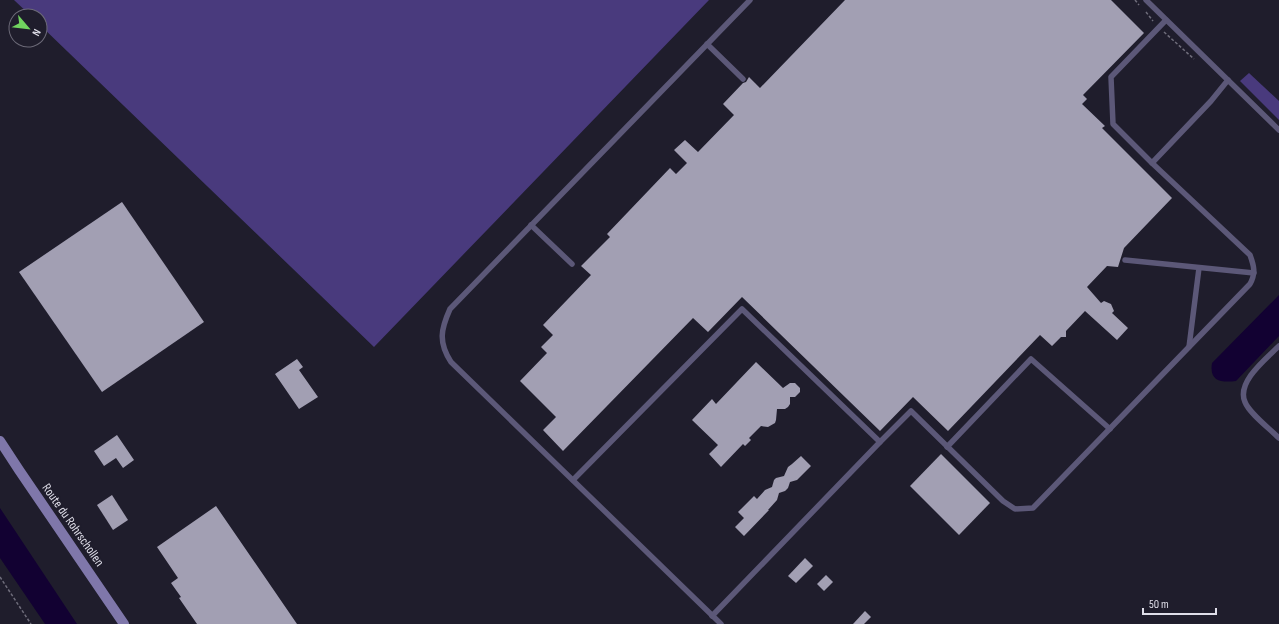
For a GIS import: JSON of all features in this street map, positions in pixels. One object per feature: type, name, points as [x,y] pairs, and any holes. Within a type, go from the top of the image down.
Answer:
[{"type":"street","name":"Route du Rohrschollen","points":[[0,441],[124,624]]},
{"type":"lane","points":[[720,624],[451,362],[446,354],[442,332],[450,308],[750,0]]},
{"type":"lane","points":[[1146,0],[1279,130]]},
{"type":"lane","points":[[712,616],[911,411],[1003,501],[1015,508],[1033,508],[1250,284],[1254,277],[1254,266],[1250,255],[1152,163],[1113,124],[1111,77],[1166,20]]},
{"type":"lane","points":[[707,44],[743,79]]},
{"type":"lane","points":[[1152,163],[1211,101],[1228,80]]},
{"type":"lane","points":[[531,226],[572,264]]},
{"type":"lane","points":[[1125,260],[1254,273]]},
{"type":"lane","points":[[1190,347],[1199,268]]},
{"type":"lane","points":[[573,480],[742,309],[880,442]]},
{"type":"lane","points":[[1279,346],[1249,378],[1244,386],[1243,394],[1249,409],[1279,438]]},
{"type":"lane","points":[[947,447],[1031,359],[1110,429]]},
{"type":"path","points":[[0,577],[31,624]]},
{"type":"shaded area","points":[[14,0],[709,0],[374,347],[48,33],[48,8],[22,8]]},
{"type":"shaded area","points":[[1249,73],[1279,101],[1279,120],[1240,81]]},
{"type":"shaded area","points":[[1279,295],[1279,336],[1236,381],[1226,382],[1217,380],[1212,374],[1212,363]]},
{"type":"shaded area","points":[[0,508],[77,624],[45,624],[0,558]]},
{"type":"building","points":[[845,0],[1111,0],[1144,33],[1083,95],[1087,99],[1082,104],[1105,126],[1102,128],[1172,198],[1124,248],[1118,267],[1107,266],[1087,287],[1101,303],[1104,301],[1111,304],[1114,311],[1112,313],[1128,328],[1117,340],[1085,311],[1066,331],[1066,337],[1061,337],[1052,346],[1040,335],[948,431],[913,397],[880,431],[742,297],[708,332],[693,318],[563,451],[543,430],[556,417],[520,381],[547,353],[541,347],[553,335],[543,325],[591,275],[581,266],[610,237],[607,234],[670,168],[676,174],[687,163],[674,150],[685,140],[698,152],[734,115],[723,104],[743,83],[746,82],[749,77],[760,88]]},
{"type":"building","points":[[122,202],[204,322],[102,392],[19,272]]},
{"type":"building","points":[[297,359],[303,367],[299,370],[318,397],[299,409],[275,374]]},
{"type":"building","points":[[756,362],[783,388],[790,383],[795,383],[800,388],[800,392],[795,397],[790,397],[790,404],[788,407],[785,409],[777,409],[775,423],[768,427],[761,426],[749,438],[751,440],[745,446],[743,444],[721,467],[709,454],[718,445],[692,420],[712,399],[716,404]]},
{"type":"building","points":[[117,435],[134,460],[123,468],[116,458],[104,466],[94,451]]},
{"type":"building","points":[[941,454],[990,503],[959,535],[910,486]]},
{"type":"building","points":[[801,456],[811,466],[797,480],[790,482],[785,491],[779,493],[777,500],[769,510],[744,536],[735,527],[744,518],[738,512],[754,496],[757,499],[765,490],[772,487],[774,480],[784,476],[788,467]]},
{"type":"building","points":[[112,495],[128,520],[113,530],[97,505]]},
{"type":"building","points":[[216,506],[297,624],[197,624],[179,598],[181,597],[171,583],[178,578],[157,547]]},
{"type":"building","points":[[805,558],[813,566],[796,583],[788,576]]},
{"type":"building","points":[[826,575],[833,582],[824,591],[817,584]]},
{"type":"building","points":[[865,611],[871,617],[864,624],[853,624]]}]
